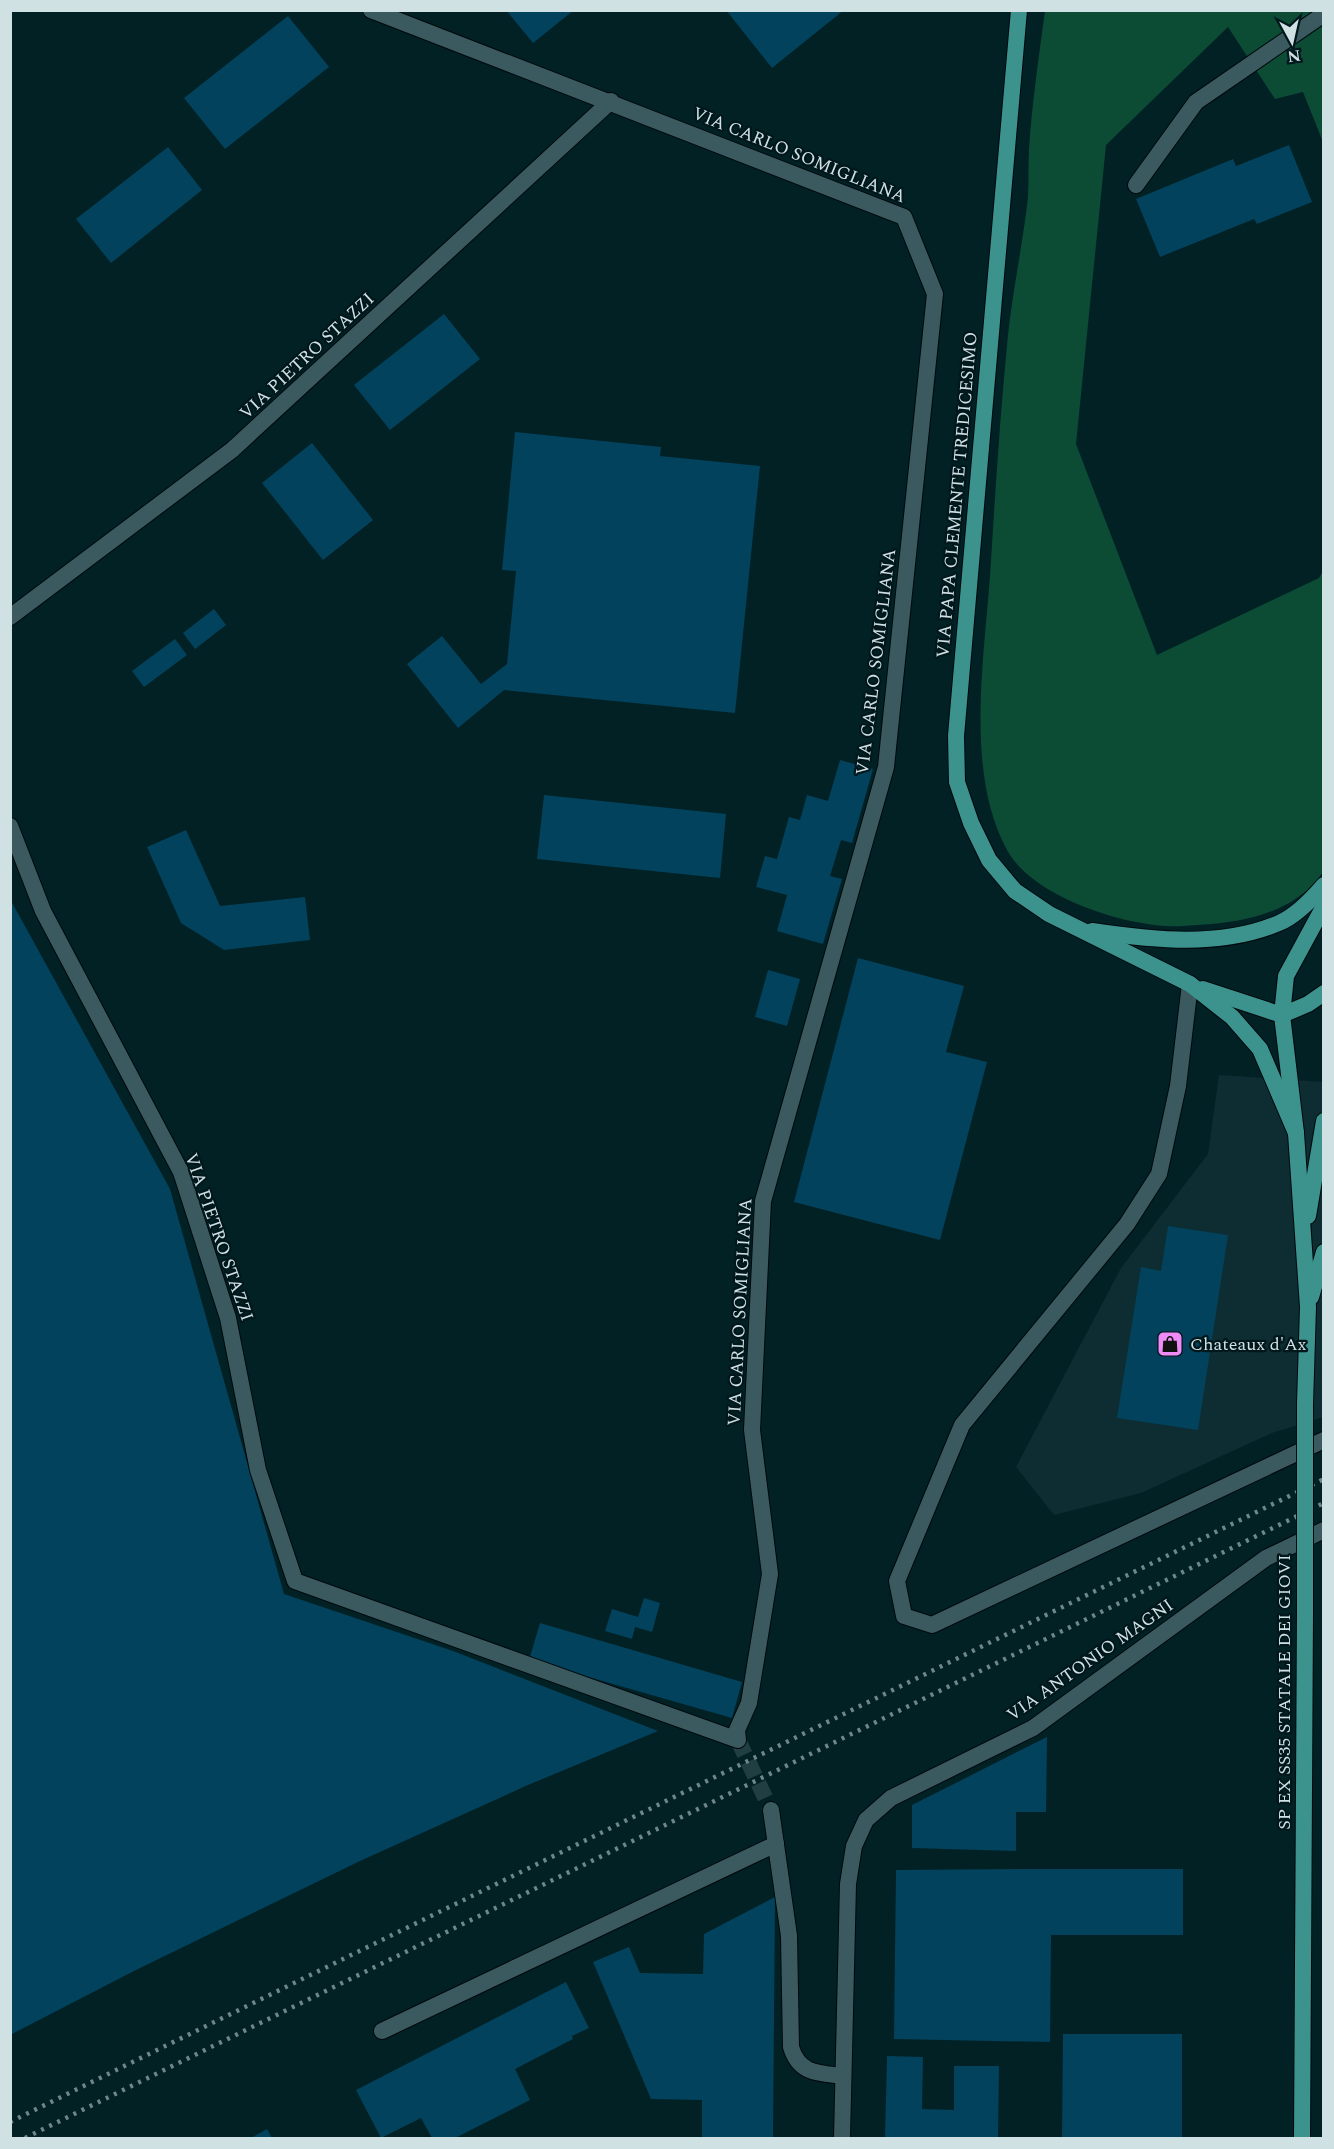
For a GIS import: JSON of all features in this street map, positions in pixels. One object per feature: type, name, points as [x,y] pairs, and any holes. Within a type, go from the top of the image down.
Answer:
[{"type":"main road","name":"VIA PAPA CLEMENTE TREDICESIMO","points":[[1019,10],[956,736],[957,782],[971,823],[989,860],[1015,891],[1049,914],[1082,929]]},
{"type":"main road","points":[[1082,929],[1140,939],[1197,940],[1236,935],[1280,923],[1311,900],[1323,885]]},
{"type":"main road","name":"SP EX SS35 STATALE DEI GIOVI","points":[[1302,2139],[1305,1404],[1308,1307],[1296,1132],[1282,1015],[1286,976],[1323,906]]},
{"type":"main road","points":[[1082,929],[1190,984],[1282,1015],[1308,1004],[1323,993]]},
{"type":"main road","points":[[1190,984],[1232,1017],[1260,1049],[1296,1132]]},
{"type":"main road","name":"SP EX SS35 STATALE DEI GIOVI","points":[[1303,1246],[1323,1122]]},
{"type":"main road","points":[[1308,1307],[1323,1252]]},
{"type":"street","name":"VIA CARLO SOMIGLIANA","points":[[295,1581],[738,1740],[737,1730],[749,1703],[770,1574],[752,1430],[763,1201],[886,767],[934,294],[904,217],[611,101],[371,10]]},
{"type":"street","points":[[1137,185],[1196,102],[1323,15]]},
{"type":"street","name":"VIA PIETRO STAZZI","points":[[10,617],[232,450],[611,101]]},
{"type":"street","name":"VIA PIETRO STAZZI","points":[[10,826],[43,910],[181,1172],[228,1318],[258,1470],[295,1581]]},
{"type":"street","points":[[1190,984],[1178,1086],[1159,1174],[1127,1224],[962,1425],[897,1581],[904,1616],[932,1625],[1323,1440]]},
{"type":"street","name":"VIA ANTONIO MAGNI","points":[[842,2139],[848,1884],[854,1846],[866,1820],[891,1798],[1033,1728],[1266,1558],[1323,1530]]},
{"type":"street","points":[[771,1810],[789,1936],[791,2047],[798,2064],[803,2068],[811,2072],[843,2076]]},
{"type":"street","points":[[382,2031],[776,1844]]},
{"type":"shaded area","points":[[1219,1075],[1323,1082],[1323,1417],[1272,1433],[1141,1493],[1054,1515],[1016,1467],[1121,1268],[1208,1154]]},
{"type":"green space","points":[[1045,11],[1323,11],[1323,142],[1303,92],[1275,99],[1228,27],[1106,145],[1076,444],[1157,655],[1319,578],[1323,571],[1323,872],[1295,899],[1279,908],[1242,920],[1202,925],[1162,926],[1111,916],[1060,896],[1038,883],[1020,867],[1007,850],[994,820],[986,787],[982,752],[982,679],[1000,425],[1010,317],[1028,197],[1030,132]]},
{"type":"building","points":[[506,10],[574,10],[533,43]]},
{"type":"building","points":[[726,10],[844,10],[772,68]]},
{"type":"building","points":[[288,16],[329,67],[225,149],[184,98]]},
{"type":"building","points":[[1289,145],[1312,202],[1257,224],[1254,219],[1160,257],[1136,199],[1233,159],[1236,166]]},
{"type":"building","points":[[168,147],[202,190],[111,263],[76,219]]},
{"type":"building","points":[[444,314],[480,359],[390,430],[354,385]]},
{"type":"building","points":[[515,432],[661,447],[660,456],[760,466],[735,713],[504,690],[458,728],[407,664],[442,636],[481,684],[507,664],[516,571],[502,570]]},
{"type":"building","points":[[312,443],[373,520],[323,560],[262,483]]},
{"type":"building","points":[[214,609],[226,625],[195,649],[183,633]]},
{"type":"building","points":[[175,639],[187,655],[144,687],[132,671]]},
{"type":"building","points":[[840,760],[873,769],[852,843],[841,840],[830,876],[842,879],[823,944],[777,931],[787,895],[756,887],[765,856],[777,859],[789,817],[800,820],[807,795],[828,801]]},
{"type":"building","points":[[544,795],[726,814],[720,878],[537,859]]},
{"type":"building","points":[[186,830],[220,906],[305,897],[310,940],[224,950],[181,923],[147,847]]},
{"type":"building","points":[[10,899],[170,1189],[284,1594],[453,1651],[658,1731],[528,1785],[360,1861],[134,1971],[10,2035]]},
{"type":"building","points":[[858,958],[964,986],[946,1052],[987,1062],[940,1240],[794,1202]]},
{"type":"building","points":[[768,970],[800,979],[787,1026],[755,1017]]},
{"type":"building","name":"Chateaux d'Ax","points":[[1168,1226],[1228,1235],[1198,1430],[1117,1418],[1141,1267],[1161,1271]]},
{"type":"building","points":[[644,1598],[660,1603],[652,1632],[635,1627],[632,1639],[605,1631],[612,1609],[638,1617]]},
{"type":"building","points":[[540,1623],[742,1682],[732,1718],[529,1660]]},
{"type":"building","points":[[1047,1737],[1046,1812],[1016,1812],[1016,1851],[912,1848],[912,1805]]},
{"type":"building","points":[[1183,1869],[1183,1935],[1051,1935],[1050,2042],[894,2039],[896,1870]]},
{"type":"building","points":[[775,1897],[773,2138],[702,2138],[702,2100],[651,2099],[593,1962],[629,1947],[640,1973],[703,1974],[704,1934]]},
{"type":"building","points":[[566,1982],[589,2028],[572,2036],[573,2039],[515,2069],[530,2100],[455,2138],[432,2138],[421,2118],[381,2138],[356,2090]]},
{"type":"building","points":[[1063,2034],[1182,2034],[1182,2138],[1062,2138]]},
{"type":"building","points":[[887,2056],[923,2057],[922,2109],[954,2110],[954,2066],[999,2066],[998,2138],[885,2138]]},
{"type":"building","points":[[267,2129],[272,2138],[251,2138]]},
{"type":"tunnel","points":[[738,1740],[771,1810]]},
{"type":"railway","points":[[10,2122],[1324,1479]]},
{"type":"railway","points":[[25,2138],[1324,1503]]},
{"type":"place","name":"Chateaux d'Ax","points":[[1170,1344]]}]
